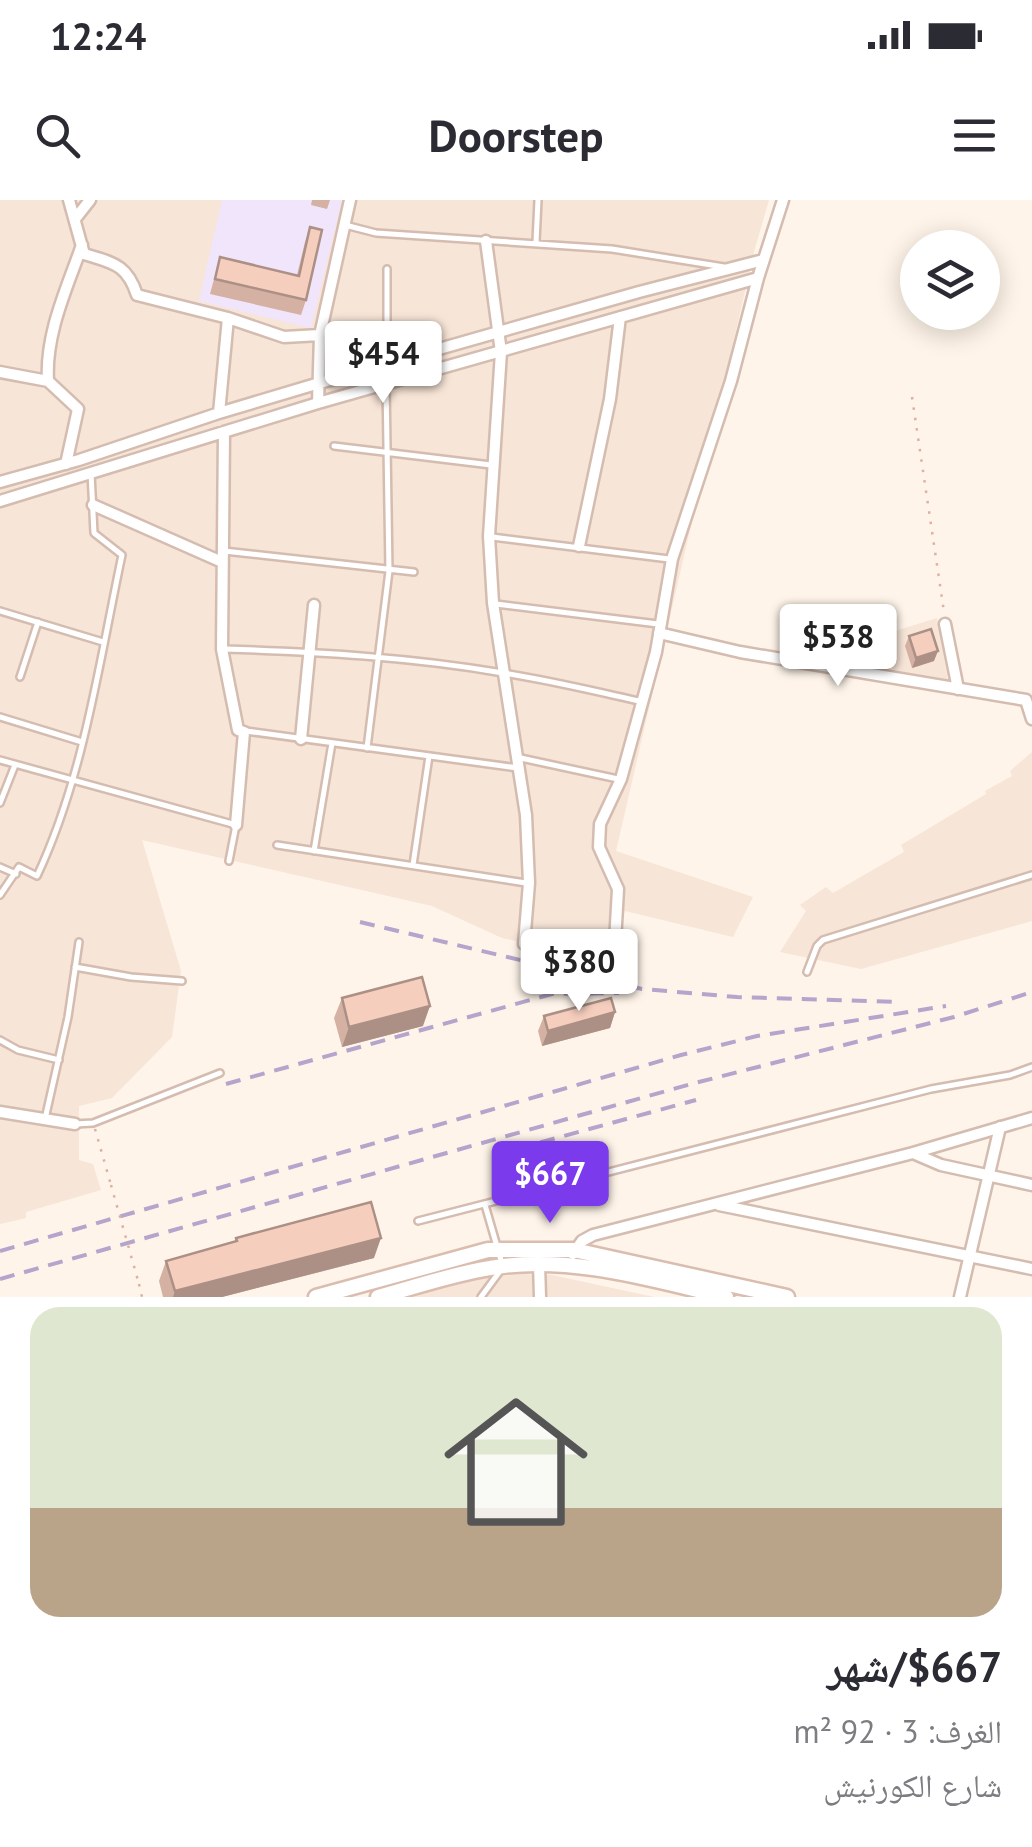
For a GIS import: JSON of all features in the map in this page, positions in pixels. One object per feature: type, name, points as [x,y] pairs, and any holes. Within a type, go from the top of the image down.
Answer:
[{"type":"street","points":[[70,200],[84,254],[118,265],[131,275],[137,295],[284,336],[320,335]]},
{"type":"street","points":[[75,220],[90,200]]},
{"type":"street","points":[[318,403],[320,335],[350,200]]},
{"type":"street","points":[[615,942],[618,889],[599,847],[600,824],[621,779],[660,629],[672,560],[734,372],[783,200]]},
{"type":"street","points":[[486,240],[501,352],[489,536],[492,603],[526,815],[529,884],[524,944]]},
{"type":"street","points":[[48,380],[46,362],[52,332],[82,245]]},
{"type":"street","points":[[0,482],[316,384],[763,260]]},
{"type":"street","points":[[0,501],[318,403],[758,278]]},
{"type":"street","points":[[219,413],[228,318]]},
{"type":"street","points":[[579,546],[610,399],[620,318]]},
{"type":"street","points":[[0,372],[48,380],[78,409],[66,464]]},
{"type":"street","points":[[224,432],[222,649],[238,730],[244,732],[236,825]]},
{"type":"street","points":[[92,505],[222,556]]},
{"type":"street","points":[[301,739],[314,605]]},
{"type":"street","points":[[945,624],[958,690]]},
{"type":"street","points":[[660,629],[740,652],[1026,700],[1032,719]]},
{"type":"street","points":[[0,1112],[75,1124]]},
{"type":"street","points":[[572,1258],[593,1235],[913,1153],[1032,1118]]},
{"type":"street","points":[[960,1297],[1000,1127]]},
{"type":"street","points":[[913,1153],[941,1165],[1032,1184]]},
{"type":"street","points":[[715,1204],[1032,1269]]},
{"type":"street","points":[[316,1297],[498,1250],[572,1258],[786,1297]]},
{"type":"street","points":[[378,1297],[503,1266],[572,1258],[689,1293],[726,1297]]},
{"type":"street","points":[[539,1264],[540,1297]]},
{"type":"lane","points":[[536,242],[538,200]]},
{"type":"lane","points":[[345,225],[376,233],[612,249],[729,268]]},
{"type":"lane","points":[[387,269],[387,364]]},
{"type":"lane","points":[[366,748],[389,571],[386,384]]},
{"type":"lane","points":[[334,446],[494,466]]},
{"type":"lane","points":[[0,895],[19,867],[38,876],[56,838],[74,780],[104,642],[122,555],[94,534],[91,473]]},
{"type":"lane","points":[[489,536],[672,560]]},
{"type":"lane","points":[[222,556],[414,572]]},
{"type":"lane","points":[[492,603],[660,629]]},
{"type":"lane","points":[[0,611],[104,642]]},
{"type":"lane","points":[[20,677],[38,622]]},
{"type":"lane","points":[[222,649],[309,651],[503,672],[641,701]]},
{"type":"lane","points":[[0,718],[82,742]]},
{"type":"lane","points":[[238,730],[621,779]]},
{"type":"lane","points":[[314,852],[332,743]]},
{"type":"lane","points":[[413,865],[429,756]]},
{"type":"lane","points":[[0,760],[236,825],[230,861]]},
{"type":"lane","points":[[0,804],[15,766]]},
{"type":"lane","points":[[277,845],[529,884]]},
{"type":"lane","points":[[0,867],[16,874]]},
{"type":"lane","points":[[807,972],[823,940],[1032,875]]},
{"type":"lane","points":[[45,1119],[78,942]]},
{"type":"lane","points":[[76,967],[131,977],[182,980]]},
{"type":"lane","points":[[0,1040],[18,1050],[58,1060]]},
{"type":"lane","points":[[418,1221],[931,1089],[1010,1075],[1032,1067]]},
{"type":"lane","points":[[75,1124],[93,1123],[220,1073]]},
{"type":"lane","points":[[481,1297],[503,1266],[484,1204]]},
{"type":"path","points":[[912,397],[945,624]]},
{"type":"path","points":[[93,1123],[142,1297]]},
{"type":"shaded area","points":[[0,200],[769,200],[616,851],[753,897],[733,937],[625,911],[612,948],[545,947],[502,938],[432,906],[142,840],[181,971],[172,1037],[112,1098],[79,1106],[79,1160],[93,1164],[101,1190],[26,1212],[26,1218],[0,1224]]},
{"type":"shaded area","points":[[222,200],[342,200],[311,328],[199,301]]},
{"type":"shaded area","points":[[937,618],[948,681],[893,671],[885,634]]},
{"type":"shaded area","points":[[1032,752],[1032,921],[861,969],[780,952],[806,911],[800,905],[826,887],[833,893],[904,852],[901,845],[1012,776],[1010,771]]},
{"type":"shaded area","points":[[552,1275],[654,1297],[410,1297],[484,1278]]},
{"type":"building","points":[[310,227],[322,230],[306,300],[215,279],[220,257],[299,276]]},
{"type":"building","points":[[931,629],[938,651],[916,658],[909,636]]},
{"type":"building","points":[[422,977],[430,1006],[349,1027],[342,998]]},
{"type":"building","points":[[611,998],[615,1012],[548,1031],[544,1016]]},
{"type":"building","points":[[371,1202],[381,1238],[175,1291],[166,1261]]},
{"type":"railway","points":[[360,922],[642,989],[737,997],[897,1002]]},
{"type":"railway","points":[[0,1279],[691,1084],[954,1017],[1032,992]]},
{"type":"railway","points":[[226,1084],[552,994],[619,993]]},
{"type":"railway","points":[[0,1251],[681,1055],[757,1036],[946,1006]]},
{"type":"railway","points":[[516,1149],[696,1100]]}]
